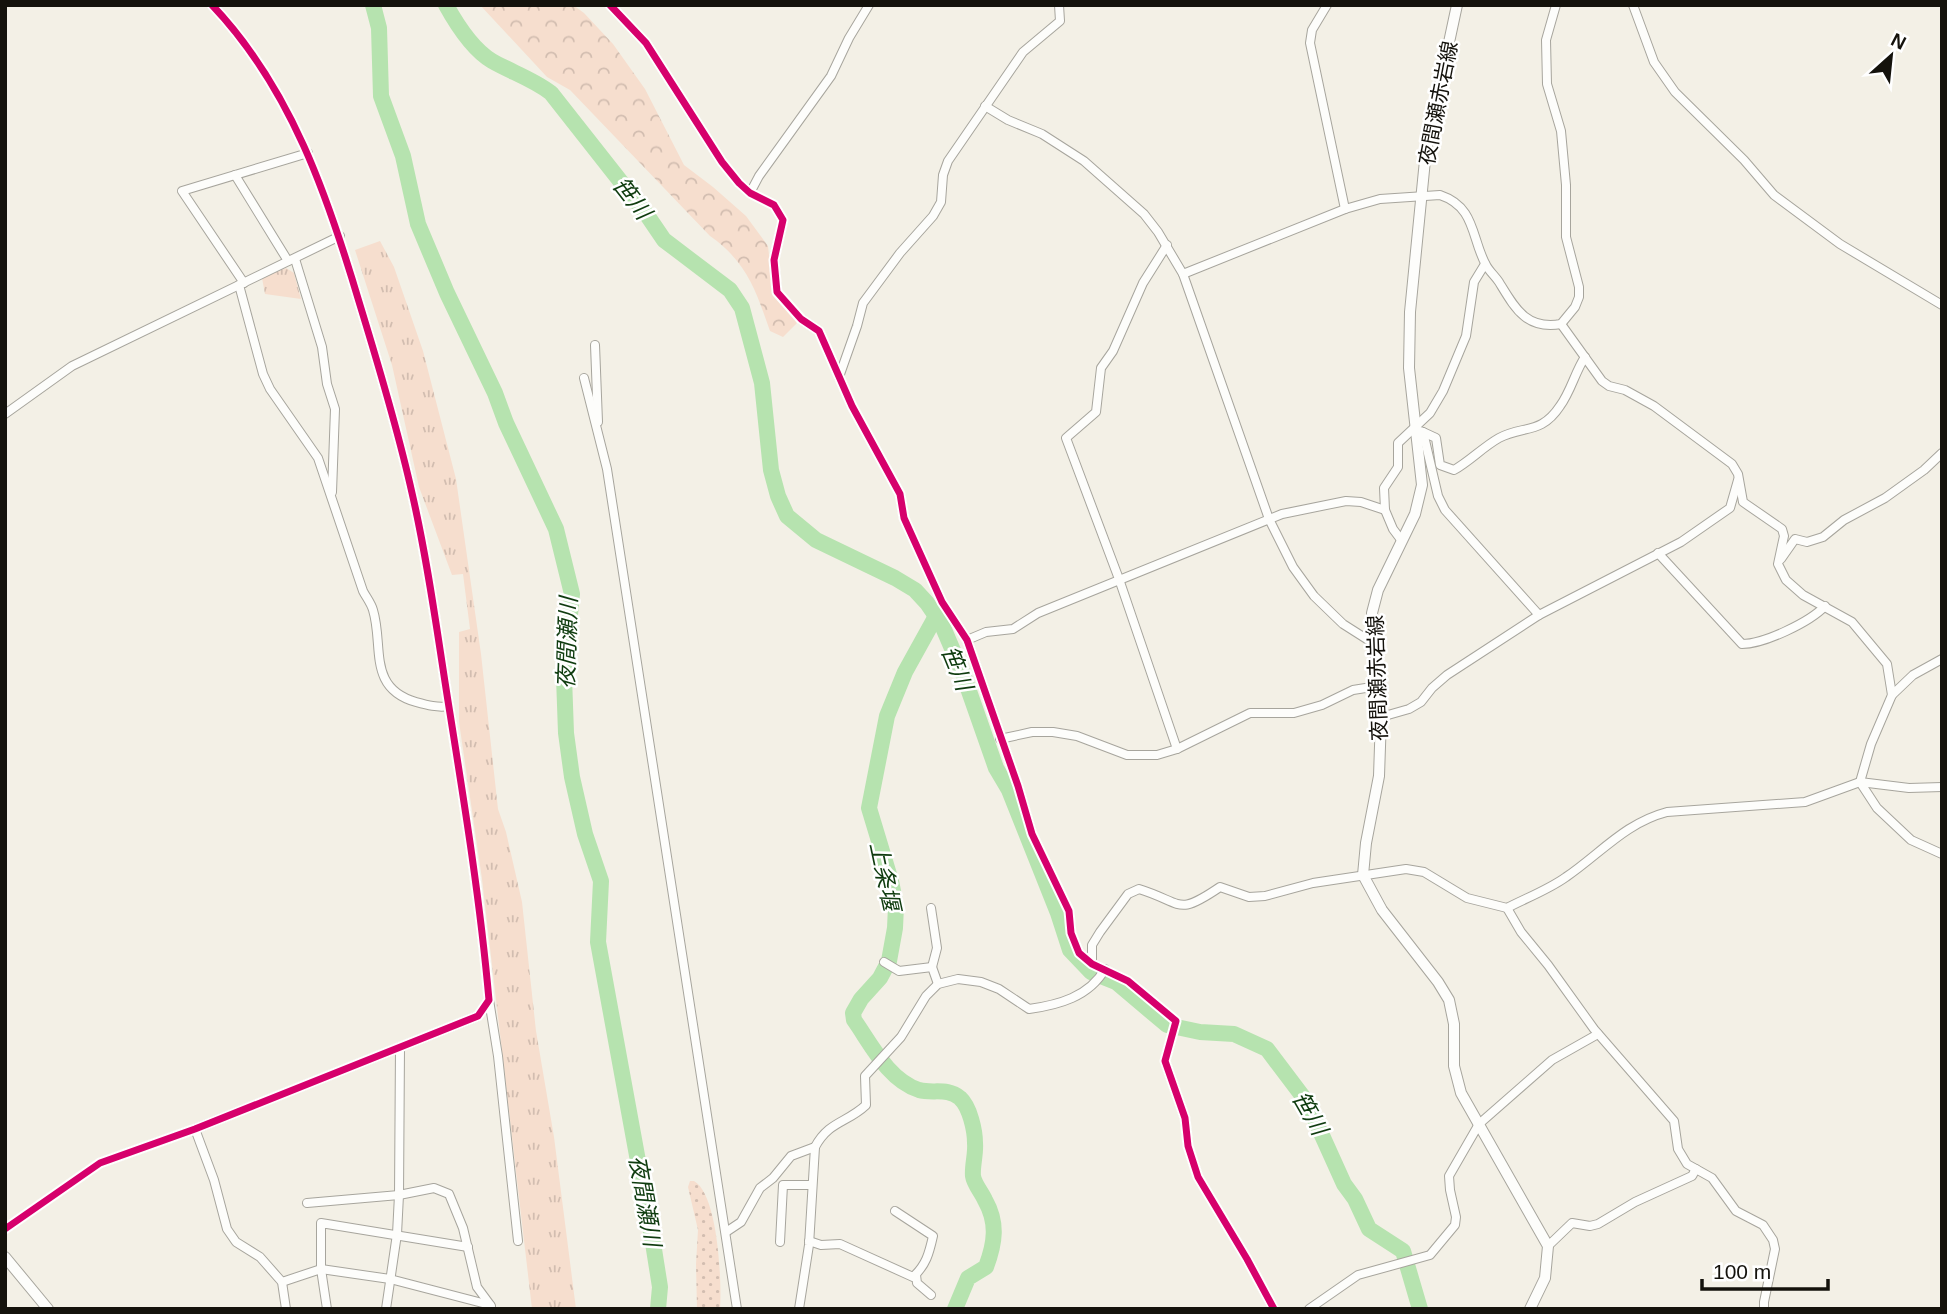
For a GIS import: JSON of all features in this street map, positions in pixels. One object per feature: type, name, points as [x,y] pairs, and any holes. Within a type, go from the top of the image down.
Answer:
[{"type":"main road","name":"夜間瀬赤岩線","points":[[1363,875],[1366,843],[1380,776],[1381,717],[1373,612],[1378,590],[1415,514],[1422,485],[1419,430],[1409,368],[1410,312],[1426,150],[1457,5]]},
{"type":"main road","points":[[1363,875],[1382,910],[1449,1000],[1454,1024],[1454,1066],[1461,1093],[1548,1246],[1545,1278],[1530,1309]]},
{"type":"main road","points":[[5,1257],[48,1309]]},
{"type":"street","points":[[212,5],[248,49],[285,105],[308,153],[340,236],[382,376],[412,493],[474,859],[519,1241]]},
{"type":"street","points":[[610,5],[646,43],[722,163],[750,193],[774,205],[783,220],[774,260],[777,292],[801,319],[818,331],[900,494],[904,518],[942,603],[967,640],[1032,834],[1069,911],[1071,933],[1079,953],[1102,973],[1128,981],[1175,1026],[1165,1061],[1185,1118],[1188,1146],[1198,1177],[1274,1309]]},
{"type":"street","points":[[750,193],[759,176],[831,76],[869,5]]},
{"type":"street","points":[[839,377],[858,326],[863,303],[900,253],[933,216],[941,202],[943,174],[948,160],[1023,52],[1060,21],[1059,5]]},
{"type":"street","points":[[1327,5],[1312,30],[1310,43],[1345,209]]},
{"type":"street","points":[[1183,274],[1345,209],[1380,199],[1440,195],[1450,198],[1472,223],[1485,264],[1521,315],[1539,324],[1561,324],[1575,307],[1579,286],[1566,237],[1566,185],[1561,131],[1547,84],[1546,40],[1556,5]]},
{"type":"street","points":[[1633,5],[1654,62],[1675,92],[1744,160],[1774,195],[1840,244],[1942,305]]},
{"type":"street","points":[[985,106],[1008,120],[1042,134],[1084,161],[1144,214],[1167,245],[1183,274],[1269,519],[1293,567],[1314,596],[1343,624],[1376,645]]},
{"type":"street","points":[[308,153],[182,191],[242,284],[267,382],[318,458],[362,591],[373,610],[379,661],[387,684],[407,699],[442,707],[449,706]]},
{"type":"street","points":[[235,175],[291,260],[322,348],[327,384],[335,409],[332,497]]},
{"type":"street","points":[[5,414],[72,366],[340,236]]},
{"type":"street","points":[[1167,245],[1143,283],[1114,351],[1101,369],[1096,412],[1066,438],[1119,579],[1177,749]]},
{"type":"street","points":[[1402,541],[1393,529],[1385,510],[1384,488],[1398,467],[1398,443],[1419,430],[1443,391],[1458,359],[1469,321],[1474,282],[1485,264]]},
{"type":"street","points":[[1561,324],[1602,381],[1654,406],[1732,464],[1738,477],[1743,502],[1782,529],[1784,536],[1778,564],[1786,580],[1803,595],[1852,622],[1887,664],[1892,695]]},
{"type":"street","points":[[595,345],[598,432]]},
{"type":"street","points":[[1419,430],[1436,438],[1440,465],[1454,470],[1500,437],[1537,428],[1552,416],[1560,406],[1576,370],[1585,357]]},
{"type":"street","points":[[584,379],[607,469],[737,1309]]},
{"type":"street","points":[[1419,430],[1438,496],[1445,510],[1539,615]]},
{"type":"street","points":[[1778,564],[1795,539],[1807,542],[1823,537],[1844,520],[1885,498],[1924,470],[1942,453]]},
{"type":"street","points":[[1381,717],[1409,709],[1421,702],[1447,675],[1539,615],[1681,542],[1730,508],[1738,477]]},
{"type":"street","points":[[967,640],[986,632],[1013,629],[1038,613],[1269,519],[1327,503],[1346,501],[1361,502],[1385,510]]},
{"type":"street","points":[[1658,553],[1742,644],[1759,642],[1805,623],[1825,606]]},
{"type":"street","points":[[1942,659],[1913,675],[1892,695],[1871,744],[1860,782],[1877,808],[1912,840],[1942,854]]},
{"type":"street","points":[[1000,739],[1032,732],[1053,732],[1077,736],[1127,755],[1157,755],[1177,749],[1250,713],[1294,713],[1353,691],[1378,686]]},
{"type":"street","points":[[1092,964],[1092,945],[1100,932],[1128,894],[1139,889],[1184,906],[1196,904],[1220,887],[1249,897],[1265,896],[1313,883],[1406,869],[1424,872],[1467,898],[1507,908],[1564,878],[1646,817],[1667,812],[1805,802],[1860,782],[1909,788],[1942,787]]},
{"type":"street","points":[[931,908],[937,948],[932,967],[938,984]]},
{"type":"street","points":[[1507,908],[1521,932],[1598,1034],[1674,1121],[1678,1149],[1688,1164],[1712,1178],[1736,1211],[1763,1226],[1773,1240],[1775,1249],[1763,1302],[1764,1309]]},
{"type":"street","points":[[884,962],[899,971],[932,967]]},
{"type":"street","points":[[799,1309],[809,1241],[815,1147],[822,1134],[839,1121],[858,1113],[866,1105],[865,1076],[901,1037],[926,996],[938,984],[958,979],[981,982],[999,989],[1029,1009],[1052,1006],[1078,996],[1102,973]]},
{"type":"street","points":[[5,1229],[100,1163],[195,1129],[478,1016],[489,1000]]},
{"type":"street","points":[[1309,1309],[1358,1275],[1430,1255],[1455,1225],[1450,1176],[1479,1124],[1552,1060],[1598,1034]]},
{"type":"street","points":[[386,1309],[397,1234],[400,1047]]},
{"type":"street","points":[[195,1129],[228,1229],[236,1241],[260,1257],[282,1282],[286,1309]]},
{"type":"street","points":[[726,1232],[741,1222],[760,1188],[773,1178],[791,1156],[815,1147]]},
{"type":"street","points":[[1548,1246],[1572,1223],[1590,1226],[1598,1224],[1635,1202],[1692,1177],[1696,1170]]},
{"type":"street","points":[[780,1242],[783,1185],[812,1185]]},
{"type":"street","points":[[307,1203],[399,1195],[435,1188],[449,1194],[468,1247],[477,1287],[491,1307]]},
{"type":"street","points":[[809,1241],[821,1245],[841,1244],[913,1277],[928,1259],[933,1236],[895,1211]]},
{"type":"street","points":[[327,1309],[321,1269],[321,1223],[468,1247]]},
{"type":"street","points":[[282,1282],[321,1269],[390,1279],[491,1307]]},
{"type":"street","points":[[916,1275],[917,1283],[931,1295]]},
{"type":"green space","points":[[480,5],[573,5],[613,44],[645,89],[684,165],[746,216],[768,246],[773,290],[797,323],[783,337],[770,331],[755,290],[733,256],[710,236],[570,90],[547,77]]},
{"type":"green space","points":[[380,241],[394,267],[423,351],[456,479],[481,654],[498,809],[522,902],[536,1031],[554,1137],[576,1309],[532,1309],[482,879],[459,722],[459,632],[470,629],[463,574],[452,575],[419,487],[392,365],[355,250]]},
{"type":"green space","points":[[286,268],[294,273],[301,299],[265,294],[262,278]]},
{"type":"green space","points":[[690,1181],[694,1181],[702,1189],[713,1220],[719,1260],[720,1309],[697,1309],[698,1230],[688,1187]]},
{"type":"waterway","name":"夜間瀬川","points":[[373,5],[379,28],[381,96],[403,156],[418,224],[556,529],[572,594],[564,677],[566,733],[572,777],[585,834],[601,881],[598,942],[653,1243],[660,1287],[658,1309]]},
{"type":"waterway","name":"笹川","points":[[446,5],[466,36],[485,56],[551,93],[664,240],[730,290],[742,308],[762,383],[771,470],[787,516],[816,540],[915,590],[942,625],[963,674],[996,768],[1009,790],[1058,913],[1070,950],[1091,972],[1116,982],[1167,1025],[1200,1032],[1234,1034],[1267,1049],[1307,1102],[1344,1184],[1355,1199],[1369,1229],[1403,1251],[1420,1309]]},
{"type":"waterway","name":"上条堰","points":[[936,616],[905,672],[887,716],[869,808],[891,881],[896,906],[895,928],[889,961],[880,978],[861,999],[853,1013],[854,1020],[874,1050],[898,1078],[919,1090],[955,1095],[964,1102],[969,1113],[975,1138],[973,1176],[989,1208],[994,1233],[986,1267],[968,1278],[955,1309]]},
{"type":"cycle path","points":[[5,1229],[100,1163],[195,1129],[478,1016],[489,1000],[471,850],[428,571],[388,399],[348,265],[304,146],[264,72],[240,37],[212,5]]},
{"type":"cycle path","points":[[610,5],[646,43],[722,162],[750,193],[774,205],[783,220],[774,260],[777,292],[801,319],[819,331],[852,406],[900,494],[904,518],[942,602],[967,640],[1032,834],[1069,911],[1071,933],[1079,953],[1092,964],[1128,981],[1176,1021],[1165,1061],[1185,1118],[1188,1146],[1198,1177],[1274,1309]]}]
